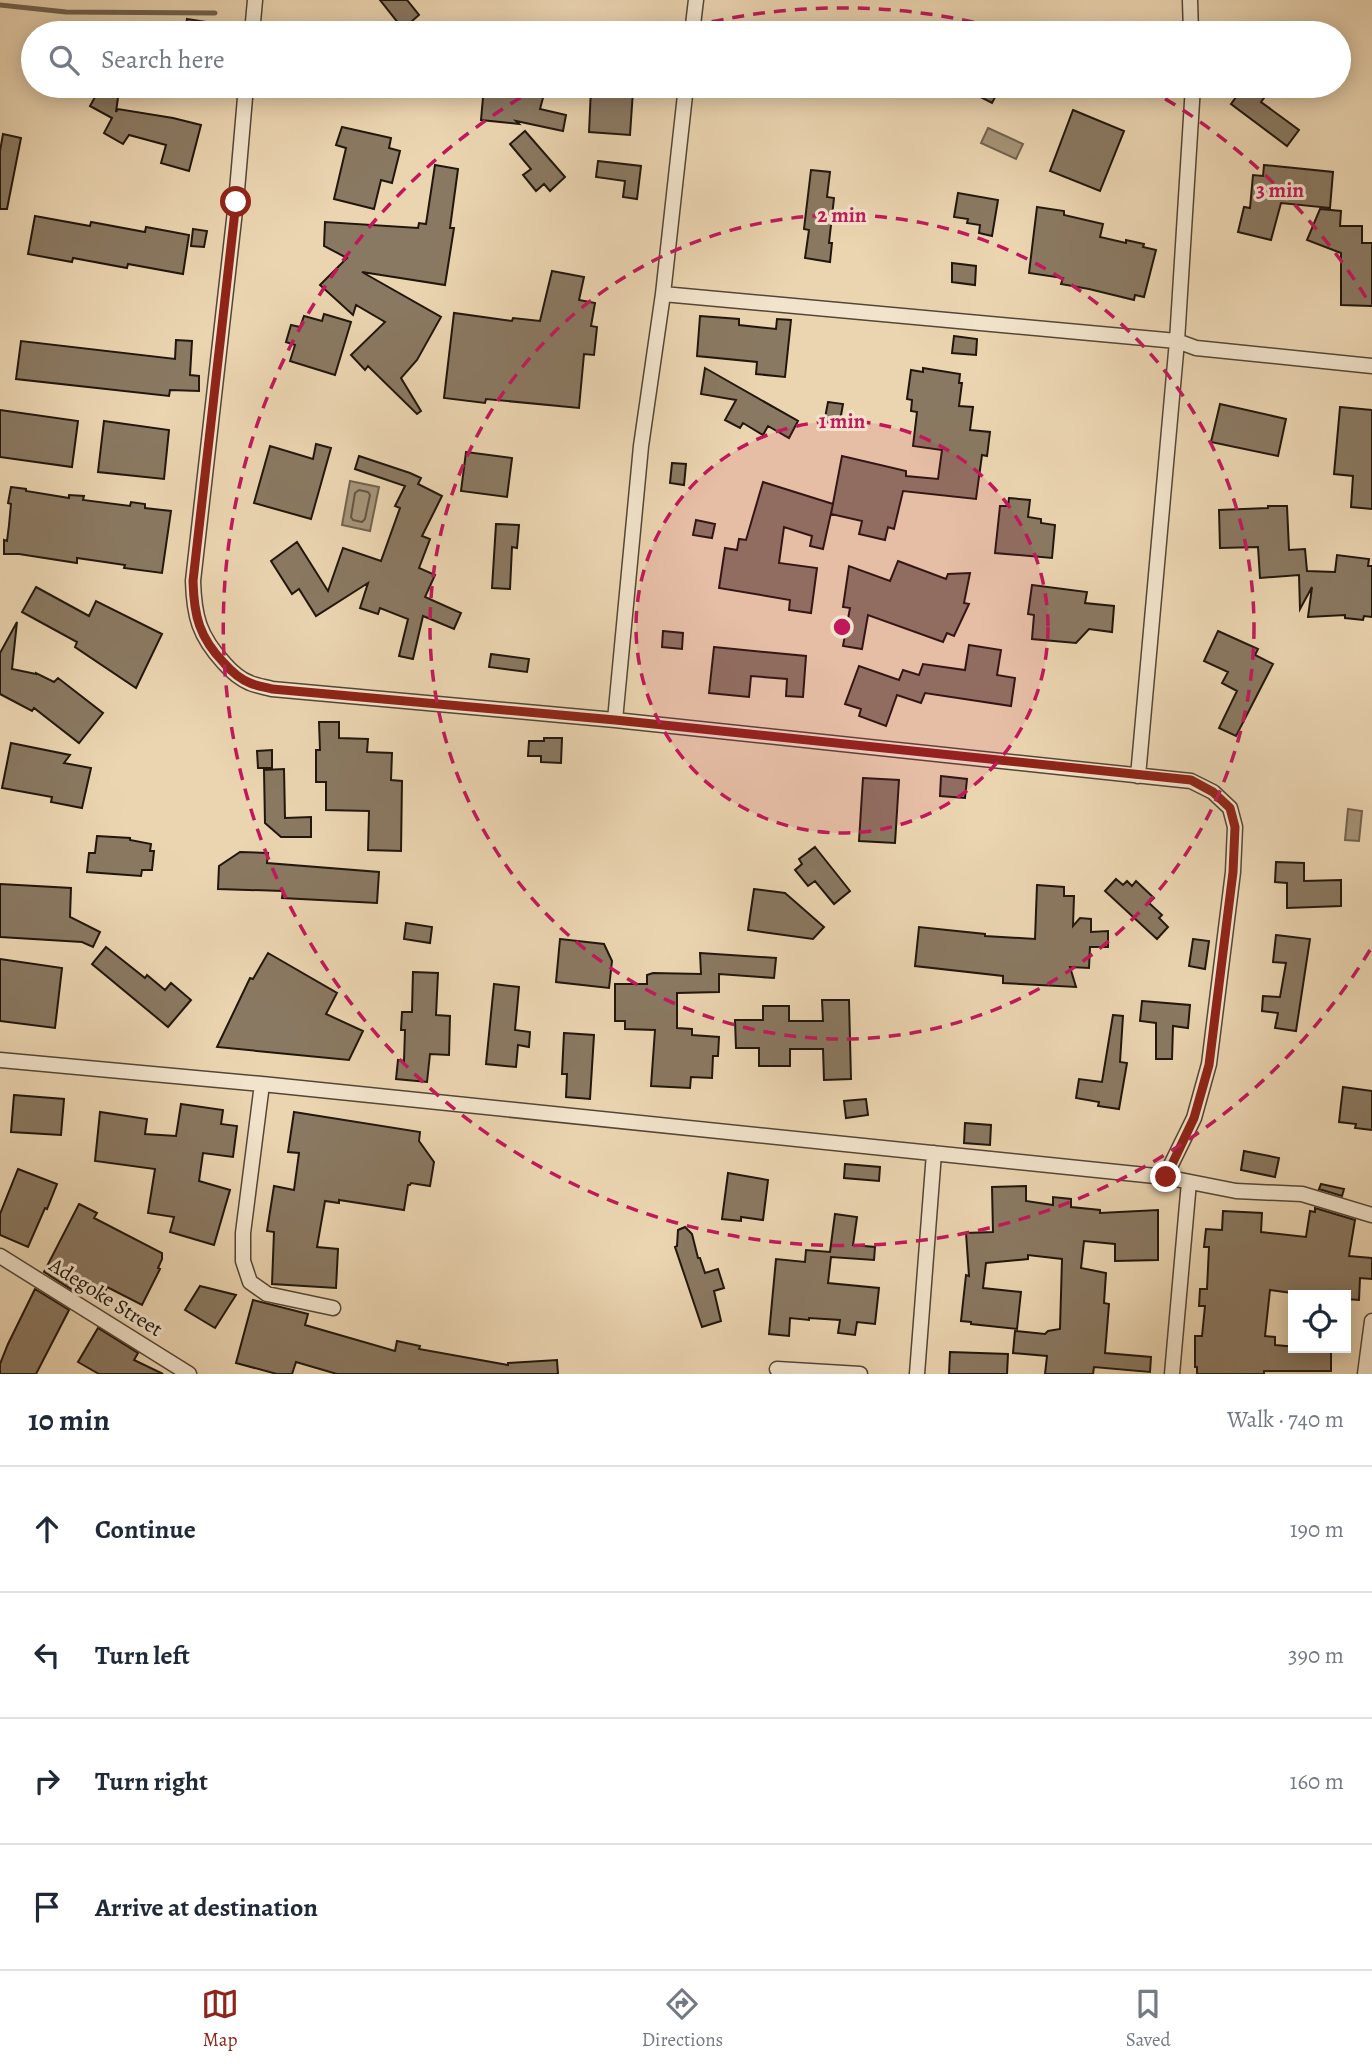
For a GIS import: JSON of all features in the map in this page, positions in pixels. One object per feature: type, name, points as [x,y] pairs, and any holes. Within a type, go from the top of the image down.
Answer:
[{"type":"street","points":[[253,21],[256,0]]},
{"type":"street","points":[[693,21],[696,0]]},
{"type":"street","points":[[1190,0],[1191,21]]},
{"type":"street","points":[[245,98],[236,202],[193,581],[197,623],[206,641],[231,671],[248,682],[272,689],[615,720],[1191,780],[1213,792],[1230,808],[1235,827],[1233,872],[1209,1065],[1194,1118],[1166,1177]]},
{"type":"street","points":[[615,720],[641,446],[663,294],[685,98]]},
{"type":"street","points":[[1138,776],[1177,341],[1192,98]]},
{"type":"street","points":[[663,294],[1177,341],[1196,348],[1372,366]]},
{"type":"street","points":[[0,1060],[262,1084],[1166,1177],[1236,1191],[1302,1194],[1372,1215]]},
{"type":"street","points":[[262,1084],[243,1233],[243,1261],[250,1282],[267,1294],[332,1308]]},
{"type":"street","points":[[917,1374],[934,1153]]},
{"type":"street","points":[[1172,1374],[1189,1182]]},
{"type":"street","name":"Adegoke Street","points":[[0,1256],[189,1374]]},
{"type":"street","points":[[1365,1374],[1372,1321]]},
{"type":"street","points":[[777,1369],[860,1374]]},
{"type":"water","points":[[988,128],[1023,144],[1016,159],[981,143]]},
{"type":"water","points":[[350,481],[379,487],[370,531],[342,525]]},
{"type":"water","points":[[1348,809],[1362,811],[1359,841],[1345,840]]},
{"type":"building","points":[[380,0],[407,0],[419,15],[412,21],[397,21]]},
{"type":"building","points":[[94,98],[118,98],[116,112],[118,109],[201,125],[189,171],[161,163],[166,145],[129,135],[123,144],[104,133],[112,118],[90,106]]},
{"type":"building","points":[[483,98],[543,98],[540,109],[566,115],[563,131],[516,121],[519,124],[481,120]]},
{"type":"building","points":[[591,98],[633,98],[630,135],[589,132]]},
{"type":"building","points":[[982,98],[995,98],[992,103]]},
{"type":"building","points":[[1235,98],[1264,98],[1261,102],[1299,130],[1287,146],[1231,104]]},
{"type":"building","points":[[1073,110],[1124,131],[1100,191],[1050,171]]},
{"type":"building","points":[[342,127],[391,138],[389,148],[400,151],[392,183],[381,180],[374,209],[334,199],[346,148],[336,145]]},
{"type":"building","points":[[525,131],[565,177],[550,191],[544,184],[536,191],[523,175],[531,169],[510,144]]},
{"type":"building","points":[[3,134],[21,138],[7,209],[0,209],[0,151]]},
{"type":"building","points":[[598,161],[641,166],[637,199],[623,197],[625,181],[596,177]]},
{"type":"building","points":[[435,165],[458,169],[450,228],[454,228],[445,285],[362,272],[441,317],[417,360],[401,378],[421,411],[417,414],[368,366],[365,370],[351,355],[385,322],[356,305],[353,315],[320,285],[347,258],[324,246],[325,222],[418,228],[419,223],[426,224]]},
{"type":"building","points":[[1264,165],[1333,172],[1330,208],[1281,203],[1271,240],[1238,232],[1244,207],[1250,208],[1253,175],[1263,176]]},
{"type":"building","points":[[811,170],[830,172],[827,197],[834,198],[829,243],[832,243],[830,262],[805,258],[809,230],[804,229]]},
{"type":"building","points":[[958,193],[998,200],[992,236],[979,233],[980,225],[967,223],[968,219],[954,217]]},
{"type":"building","points":[[1037,207],[1064,211],[1064,215],[1103,224],[1100,237],[1144,244],[1143,247],[1156,250],[1144,297],[1135,295],[1134,300],[1061,284],[1063,278],[1029,273]]},
{"type":"building","points":[[1320,209],[1341,211],[1340,226],[1362,226],[1362,243],[1372,243],[1372,306],[1341,305],[1341,253],[1307,240]]},
{"type":"building","points":[[35,216],[90,226],[91,222],[145,232],[146,227],[189,235],[183,274],[128,264],[127,268],[73,258],[72,262],[28,254]]},
{"type":"building","points":[[193,229],[207,231],[204,247],[191,246]]},
{"type":"building","points":[[952,263],[976,266],[975,285],[952,282]]},
{"type":"building","points":[[552,271],[584,277],[579,300],[595,303],[591,326],[597,327],[594,355],[584,354],[579,408],[486,399],[485,403],[444,398],[454,313],[512,321],[513,318],[540,321]]},
{"type":"building","points":[[324,314],[351,322],[335,375],[290,361],[295,345],[286,342],[291,325],[300,327],[304,316],[322,321]]},
{"type":"building","points":[[700,316],[739,319],[739,325],[776,329],[777,319],[791,320],[785,377],[756,374],[757,362],[697,356]]},
{"type":"building","points":[[954,336],[977,339],[976,355],[952,353]]},
{"type":"building","points":[[176,340],[192,341],[190,375],[199,376],[199,391],[170,390],[169,396],[16,379],[21,341],[175,359]]},
{"type":"building","points":[[705,368],[798,421],[789,438],[768,426],[763,435],[743,423],[740,428],[725,420],[736,400],[701,394]]},
{"type":"building","points":[[923,368],[960,374],[959,383],[962,383],[959,406],[973,407],[970,430],[990,432],[987,456],[982,455],[976,499],[903,491],[894,529],[888,527],[885,540],[859,534],[862,521],[831,514],[842,456],[906,471],[906,476],[938,479],[942,450],[913,446],[917,412],[911,411],[912,400],[907,399],[911,370],[923,372]]},
{"type":"building","points":[[828,402],[843,404],[840,421],[825,418]]},
{"type":"building","points":[[1220,404],[1286,419],[1278,456],[1211,442]]},
{"type":"building","points":[[1340,407],[1372,410],[1372,509],[1351,507],[1353,476],[1334,474]]},
{"type":"building","points":[[0,410],[78,421],[72,467],[0,457]]},
{"type":"building","points":[[104,421],[169,430],[164,479],[98,472]]},
{"type":"building","points":[[316,444],[331,448],[311,519],[254,503],[270,446],[313,459]]},
{"type":"building","points":[[466,452],[512,458],[507,497],[461,491]]},
{"type":"building","points":[[359,456],[421,478],[418,484],[442,496],[422,536],[430,539],[419,568],[435,575],[425,597],[461,613],[454,629],[423,616],[413,659],[399,656],[408,619],[380,608],[378,614],[360,608],[368,583],[316,616],[299,589],[292,594],[271,561],[297,542],[328,591],[343,548],[381,561],[400,508],[395,506],[405,486],[355,469]]},
{"type":"building","points":[[672,463],[686,464],[684,485],[670,483]]},
{"type":"building","points":[[763,482],[833,504],[823,549],[810,546],[812,536],[784,527],[779,563],[817,568],[811,613],[789,610],[790,600],[719,588],[725,548],[737,550],[739,539],[746,540]]},
{"type":"building","points":[[11,487],[69,498],[69,495],[84,496],[83,500],[130,506],[131,502],[145,504],[145,508],[171,511],[162,573],[77,558],[77,563],[4,554]]},
{"type":"building","points":[[1009,498],[1030,500],[1028,517],[1055,525],[1052,558],[995,553],[1000,506],[1008,506]]},
{"type":"building","points":[[1287,506],[1289,550],[1305,549],[1307,571],[1335,572],[1337,555],[1369,559],[1368,566],[1372,566],[1372,617],[1364,616],[1363,620],[1345,618],[1345,615],[1308,617],[1312,587],[1300,609],[1299,575],[1260,578],[1258,547],[1220,548],[1219,510]]},
{"type":"building","points":[[696,520],[715,524],[712,538],[693,535]]},
{"type":"building","points":[[496,524],[519,525],[517,548],[512,547],[510,589],[492,588]]},
{"type":"building","points":[[898,561],[946,579],[948,574],[970,573],[964,603],[969,604],[954,636],[947,633],[943,642],[868,615],[862,649],[843,646],[850,608],[843,607],[849,566],[890,581]]},
{"type":"building","points":[[1032,585],[1087,592],[1085,603],[1114,606],[1112,632],[1089,629],[1076,643],[1032,639],[1034,615],[1028,614]]},
{"type":"building","points":[[36,587],[89,616],[96,601],[162,634],[136,688],[75,647],[77,642],[22,612]]},
{"type":"building","points":[[17,622],[12,669],[36,673],[54,682],[58,678],[103,713],[79,743],[34,708],[32,711],[0,694],[0,653]]},
{"type":"building","points":[[663,631],[683,633],[682,649],[662,647]]},
{"type":"building","points":[[1218,631],[1258,649],[1255,655],[1273,664],[1236,736],[1219,728],[1237,691],[1222,683],[1228,672],[1204,661]]},
{"type":"building","points":[[969,645],[1001,650],[997,675],[1015,678],[1011,706],[925,693],[921,703],[897,695],[886,726],[859,716],[861,709],[845,704],[859,666],[899,680],[903,670],[919,675],[923,664],[965,670]]},
{"type":"building","points":[[714,647],[806,656],[803,697],[786,696],[787,679],[751,676],[749,697],[709,693]]},
{"type":"building","points":[[491,654],[529,659],[527,672],[489,667]]},
{"type":"building","points":[[319,722],[339,722],[339,738],[368,739],[367,752],[392,753],[391,780],[402,781],[401,851],[368,850],[369,811],[326,810],[326,782],[316,782],[316,750],[320,750]]},
{"type":"building","points":[[544,738],[562,738],[561,763],[541,762],[541,756],[528,756],[529,741],[544,741]]},
{"type":"building","points":[[11,743],[70,755],[64,763],[91,768],[82,808],[51,802],[52,797],[2,788]]},
{"type":"building","points":[[272,750],[272,768],[258,768],[257,751]]},
{"type":"building","points":[[284,769],[285,818],[311,817],[311,837],[281,837],[265,823],[264,770]]},
{"type":"building","points":[[941,776],[967,779],[965,798],[940,796]]},
{"type":"building","points":[[863,778],[899,780],[895,843],[859,841]]},
{"type":"building","points":[[97,836],[130,838],[151,844],[150,851],[154,851],[152,870],[142,870],[141,876],[87,872],[89,853],[95,853]]},
{"type":"building","points":[[815,847],[850,891],[834,904],[815,881],[808,886],[795,870],[802,864],[799,859]]},
{"type":"building","points":[[240,852],[268,853],[267,863],[379,872],[377,903],[282,898],[283,891],[218,889],[219,866]]},
{"type":"building","points":[[1276,862],[1304,863],[1304,881],[1341,880],[1341,906],[1287,908],[1287,883],[1275,882]]},
{"type":"building","points":[[1116,879],[1123,885],[1127,881],[1132,886],[1136,881],[1154,898],[1149,903],[1162,915],[1159,918],[1168,927],[1157,939],[1105,891]]},
{"type":"building","points":[[0,884],[71,888],[70,917],[100,932],[93,947],[82,942],[0,937]]},
{"type":"building","points":[[1037,885],[1064,887],[1064,896],[1074,896],[1073,926],[1080,918],[1091,919],[1091,932],[1108,931],[1108,947],[1090,947],[1089,968],[1070,967],[1076,987],[1003,983],[1003,976],[915,966],[919,927],[985,936],[1035,939]]},
{"type":"building","points":[[754,889],[785,893],[824,927],[813,939],[748,930]]},
{"type":"building","points":[[406,923],[432,927],[430,943],[404,939]]},
{"type":"building","points":[[1276,935],[1310,939],[1296,1031],[1275,1028],[1278,1013],[1262,1011],[1263,996],[1280,997],[1286,963],[1273,962]]},
{"type":"building","points":[[560,939],[604,944],[612,961],[609,988],[556,982]]},
{"type":"building","points":[[1193,939],[1209,941],[1205,969],[1189,966]]},
{"type":"building","points":[[106,947],[145,978],[147,975],[165,990],[171,983],[191,1000],[168,1027],[92,964]]},
{"type":"building","points":[[268,953],[337,993],[326,1014],[363,1031],[349,1060],[217,1047],[250,978],[253,979]]},
{"type":"building","points":[[700,953],[776,958],[774,978],[719,974],[719,992],[677,993],[677,1028],[692,1029],[692,1035],[719,1037],[718,1056],[713,1056],[712,1078],[691,1077],[690,1088],[651,1086],[655,1030],[625,1029],[625,1021],[615,1021],[615,984],[647,984],[647,975],[653,973],[701,974]]},
{"type":"building","points":[[0,959],[62,968],[55,1028],[0,1021]]},
{"type":"building","points":[[413,972],[438,973],[436,1015],[450,1016],[449,1055],[430,1054],[427,1082],[396,1079],[398,1060],[404,1061],[405,1030],[401,1030],[402,1012],[412,1012]]},
{"type":"building","points":[[494,984],[519,987],[515,1030],[530,1032],[529,1047],[518,1045],[516,1067],[486,1064]]},
{"type":"building","points":[[822,1000],[849,1000],[851,1079],[824,1080],[823,1049],[790,1049],[790,1066],[759,1066],[759,1048],[736,1048],[735,1020],[763,1020],[763,1006],[789,1006],[789,1021],[823,1021]]},
{"type":"building","points":[[1142,1001],[1190,1005],[1188,1028],[1173,1026],[1172,1059],[1156,1059],[1156,1023],[1140,1021]]},
{"type":"building","points":[[1113,1015],[1123,1016],[1120,1062],[1127,1063],[1119,1109],[1098,1106],[1099,1102],[1076,1098],[1079,1079],[1102,1082]]},
{"type":"building","points":[[564,1033],[594,1035],[590,1099],[566,1097],[567,1074],[562,1074]]},
{"type":"building","points":[[1343,1087],[1372,1091],[1372,1130],[1339,1122]]},
{"type":"building","points":[[14,1095],[64,1099],[61,1135],[11,1132]]},
{"type":"building","points":[[866,1099],[868,1115],[846,1118],[844,1101]]},
{"type":"building","points":[[181,1104],[223,1110],[221,1124],[237,1126],[233,1157],[203,1153],[199,1181],[230,1190],[214,1245],[170,1232],[174,1217],[148,1213],[155,1169],[95,1161],[100,1112],[147,1119],[145,1134],[176,1136]]},
{"type":"building","points":[[294,1112],[420,1132],[419,1141],[434,1162],[430,1186],[411,1183],[408,1185],[404,1210],[339,1200],[339,1203],[325,1201],[317,1247],[338,1249],[336,1288],[272,1284],[274,1232],[267,1231],[274,1186],[294,1190],[299,1153],[288,1152]]},
{"type":"building","points":[[965,1123],[991,1125],[990,1145],[964,1143]]},
{"type":"building","points":[[1244,1151],[1279,1158],[1275,1177],[1241,1170]]},
{"type":"building","points":[[845,1164],[880,1167],[879,1181],[844,1178]]},
{"type":"building","points":[[18,1169],[57,1184],[28,1247],[0,1235],[0,1214]]},
{"type":"building","points":[[728,1173],[768,1180],[763,1220],[741,1217],[741,1221],[722,1219]]},
{"type":"building","points":[[1321,1184],[1344,1189],[1342,1196],[1319,1189]]},
{"type":"building","points":[[1026,1186],[1026,1201],[1053,1205],[1053,1197],[1071,1199],[1071,1207],[1100,1210],[1100,1213],[1158,1210],[1158,1260],[1115,1261],[1115,1244],[1084,1241],[1081,1268],[1106,1273],[1104,1303],[1109,1304],[1105,1353],[1151,1357],[1150,1372],[1094,1367],[1093,1374],[1045,1374],[1047,1356],[1013,1353],[1015,1331],[1045,1334],[1060,1329],[1062,1259],[1028,1255],[1028,1259],[986,1263],[983,1288],[1021,1292],[1017,1329],[961,1321],[966,1275],[969,1276],[966,1233],[993,1232],[992,1187]]},
{"type":"building","points":[[79,1204],[97,1213],[94,1218],[162,1253],[158,1268],[160,1269],[142,1305],[107,1287],[103,1297],[81,1286],[77,1293],[44,1272]]},
{"type":"building","points":[[1315,1208],[1355,1220],[1349,1256],[1372,1258],[1372,1279],[1360,1278],[1359,1300],[1351,1299],[1351,1290],[1288,1290],[1288,1292],[1270,1290],[1265,1336],[1275,1337],[1275,1345],[1288,1346],[1288,1353],[1331,1353],[1331,1371],[1197,1374],[1195,1336],[1202,1336],[1205,1306],[1199,1306],[1200,1289],[1207,1289],[1209,1247],[1204,1247],[1206,1229],[1222,1230],[1223,1211],[1262,1213],[1261,1232],[1306,1237],[1310,1211],[1315,1212]]},
{"type":"building","points":[[835,1214],[857,1217],[853,1245],[875,1247],[874,1260],[831,1257],[828,1283],[879,1288],[875,1324],[857,1322],[855,1335],[838,1333],[840,1320],[790,1318],[789,1336],[769,1334],[776,1259],[805,1262],[806,1250],[830,1252]]},
{"type":"building","points":[[685,1227],[692,1234],[705,1273],[718,1269],[724,1288],[714,1291],[721,1321],[702,1327],[675,1247],[678,1230]]},
{"type":"building","points":[[200,1286],[236,1295],[215,1328],[185,1310]]},
{"type":"building","points":[[35,1289],[69,1310],[36,1374],[0,1374],[0,1364],[8,1344]]},
{"type":"building","points":[[253,1300],[308,1314],[305,1325],[395,1351],[397,1341],[420,1346],[419,1349],[508,1365],[557,1360],[558,1374],[337,1374],[296,1362],[292,1374],[277,1374],[236,1363]]},
{"type":"building","points":[[98,1328],[138,1353],[134,1360],[163,1374],[99,1374],[78,1362]]},
{"type":"building","points":[[950,1352],[1008,1354],[1007,1374],[949,1374]]},
{"type":"waterway","points":[[0,5],[66,12],[215,13]]},
{"type":"route","points":[[236,202],[193,581],[197,623],[206,641],[231,671],[248,682],[272,689],[615,720],[1191,780],[1213,792],[1230,808],[1235,827],[1233,872],[1209,1065],[1194,1118],[1166,1177]]}]
